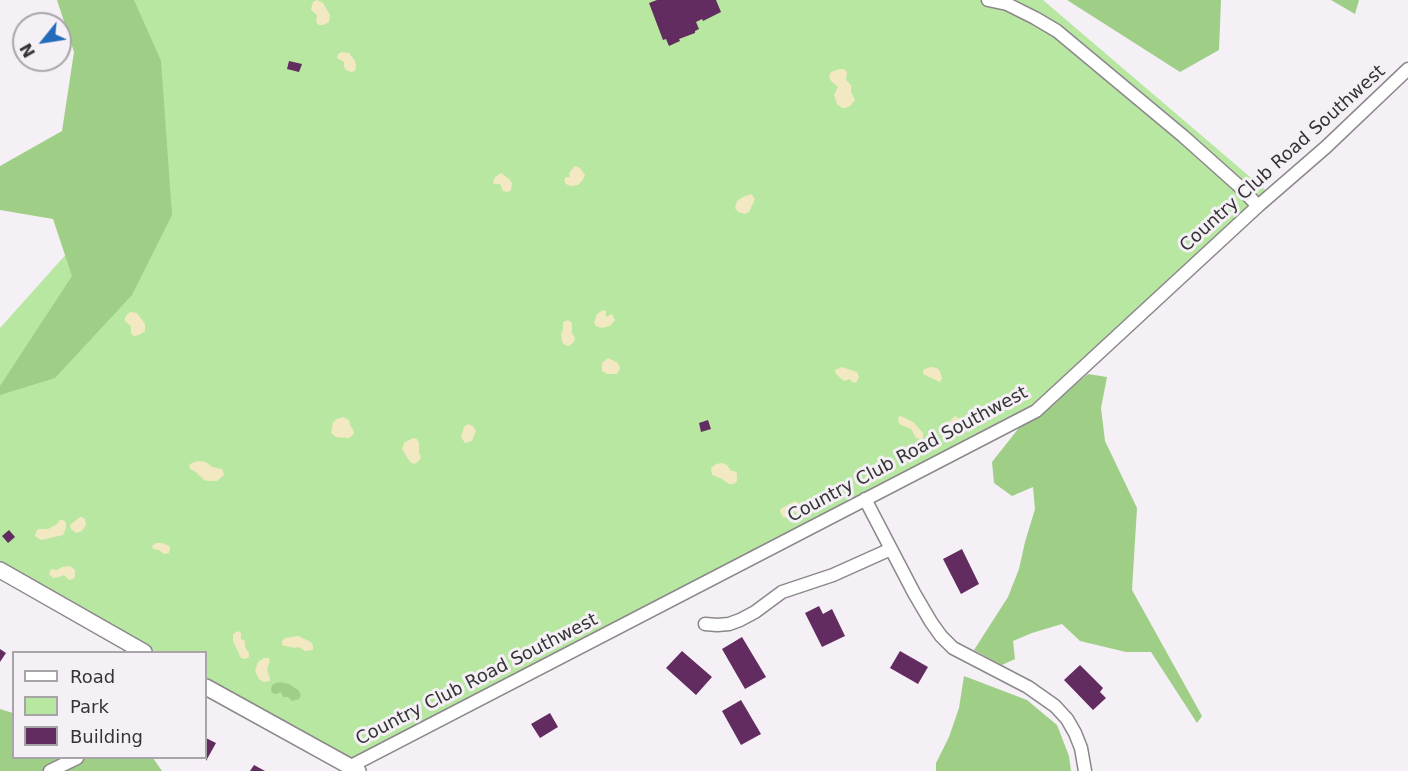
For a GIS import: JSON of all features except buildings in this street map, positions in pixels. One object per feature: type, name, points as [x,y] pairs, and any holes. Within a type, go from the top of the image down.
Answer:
[{"type":"street","points":[[988,0],[1007,4],[1057,31],[1183,136],[1258,206]]},
{"type":"street","name":"Country Club Road Southwest","points":[[353,769],[1036,411],[1258,206],[1326,147],[1408,69]]},
{"type":"street","points":[[865,500],[931,622],[941,636],[953,648],[1028,687],[1049,701],[1067,719],[1076,733],[1085,771]]},
{"type":"street","points":[[705,624],[729,624],[740,620],[782,592],[832,575],[891,549]]},
{"type":"street","points":[[0,570],[142,651]]},
{"type":"street","points":[[207,690],[353,769]]},
{"type":"street","points":[[50,771],[75,759]]},
{"type":"green space","points":[[57,0],[134,0],[161,61],[172,215],[132,295],[55,378],[0,395],[0,386],[72,276],[53,219],[0,210],[0,166],[62,131],[74,52],[72,12],[61,12]]},
{"type":"green space","points":[[85,0],[1043,0],[1270,194],[1036,411],[349,766],[207,688],[207,651],[142,651],[0,570],[0,328],[162,147]]},
{"type":"green space","points":[[1067,0],[1221,0],[1219,50],[1180,72]]},
{"type":"green space","points":[[1331,0],[1359,0],[1355,14]]},
{"type":"green space","points":[[1088,374],[1107,377],[1101,408],[1105,441],[1137,508],[1132,590],[1202,716],[1197,723],[1151,652],[1126,652],[1080,641],[1062,624],[1013,641],[1015,659],[1002,665],[974,650],[1008,597],[1019,569],[1035,509],[1033,487],[1012,496],[994,483],[992,462],[1018,429]]},
{"type":"green space","points":[[964,676],[1027,700],[1057,725],[1069,756],[1071,771],[936,771],[936,763],[949,737],[959,708]]},
{"type":"green space","points":[[280,682],[289,684],[298,690],[301,695],[299,699],[292,701],[288,697],[283,697],[281,692],[272,693],[272,685]]},
{"type":"green space","points":[[0,709],[12,713],[12,759],[154,759],[162,771],[0,771]]},
{"type":"sand","points":[[317,0],[323,3],[330,15],[329,22],[323,25],[316,22],[317,15],[311,9],[313,2]]},
{"type":"sand","points":[[342,52],[349,53],[355,61],[355,71],[346,70],[344,62],[337,58]]},
{"type":"sand","points":[[840,69],[847,72],[846,80],[851,85],[851,92],[855,100],[845,108],[837,104],[834,95],[838,87],[829,77],[831,72]]},
{"type":"sand","points":[[575,166],[580,168],[585,175],[578,185],[570,186],[564,180],[570,177],[569,173]]},
{"type":"sand","points":[[501,173],[512,183],[511,190],[508,192],[503,191],[500,184],[493,182],[495,177]]},
{"type":"sand","points":[[751,194],[755,199],[749,212],[745,214],[738,212],[735,208],[737,201]]},
{"type":"sand","points":[[603,310],[606,311],[606,317],[612,314],[615,320],[610,326],[602,328],[594,323],[597,314]]},
{"type":"sand","points":[[130,312],[137,313],[145,324],[145,331],[139,335],[134,336],[131,333],[131,326],[125,321],[125,317]]},
{"type":"sand","points":[[568,320],[572,323],[572,333],[575,338],[569,346],[562,342],[561,333],[563,322]]},
{"type":"sand","points":[[608,358],[618,363],[620,368],[617,374],[607,374],[602,371],[602,363]]},
{"type":"sand","points":[[842,367],[857,372],[859,377],[856,383],[850,379],[844,381],[837,375],[835,370]]},
{"type":"sand","points":[[930,367],[940,371],[942,378],[940,382],[923,374],[923,370]]},
{"type":"sand","points":[[901,416],[913,422],[923,433],[923,438],[916,438],[911,429],[899,424],[898,417]]},
{"type":"sand","points":[[955,416],[960,419],[962,426],[955,427],[952,432],[943,436],[939,429]]},
{"type":"sand","points":[[343,417],[349,420],[353,429],[354,434],[349,438],[336,437],[331,433],[333,422]]},
{"type":"sand","points":[[468,424],[476,431],[472,441],[465,443],[461,437],[464,427]]},
{"type":"sand","points":[[413,438],[419,443],[421,457],[414,464],[410,462],[402,449],[404,443]]},
{"type":"sand","points":[[198,461],[222,469],[223,476],[217,481],[204,480],[189,468],[190,464]]},
{"type":"sand","points":[[722,463],[737,473],[737,481],[734,484],[729,484],[712,475],[711,468]]},
{"type":"sand","points":[[807,500],[812,505],[804,513],[798,514],[794,511],[793,516],[788,518],[781,514],[782,508],[795,501],[801,505]]},
{"type":"sand","points":[[80,517],[85,519],[86,525],[82,531],[76,533],[70,525]]},
{"type":"sand","points":[[60,520],[66,522],[63,535],[41,540],[36,537],[37,530],[48,529]]},
{"type":"sand","points":[[156,543],[169,546],[169,553],[164,554],[153,549],[152,546]]},
{"type":"sand","points":[[70,566],[75,570],[73,579],[69,580],[64,575],[53,578],[49,574],[51,569],[57,570]]},
{"type":"sand","points":[[238,631],[249,653],[249,657],[245,659],[241,658],[233,641],[233,634]]},
{"type":"sand","points":[[298,636],[311,642],[313,650],[305,651],[299,647],[282,645],[285,638]]},
{"type":"sand","points":[[264,658],[270,660],[267,670],[270,681],[264,682],[259,679],[255,671],[258,662]]}]
